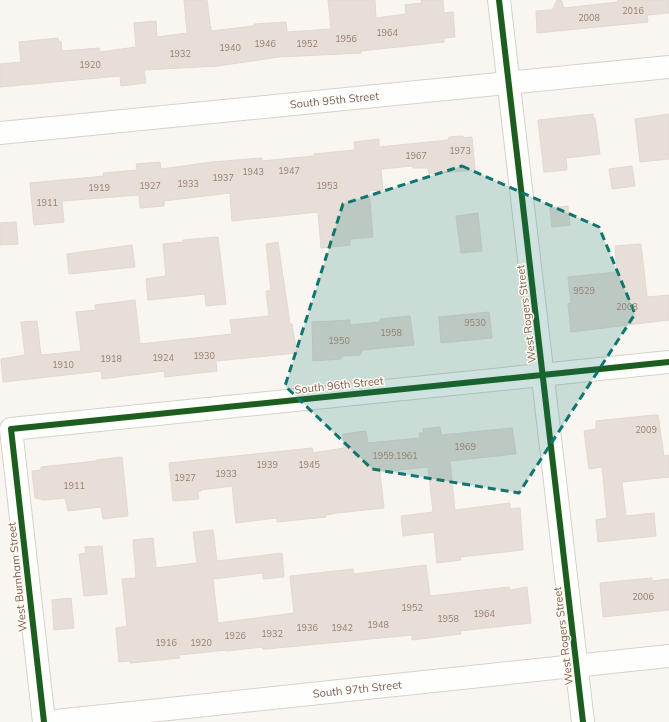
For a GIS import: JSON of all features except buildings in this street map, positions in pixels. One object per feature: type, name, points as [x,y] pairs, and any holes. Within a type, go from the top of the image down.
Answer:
[{"type":"street","name":"West Rogers Street","points":[[499,0],[583,722]]},
{"type":"street","name":"South 95th Street","points":[[0,133],[669,67]]},
{"type":"street","name":"South 96th Street","points":[[11,429],[669,362]]},
{"type":"street","name":"West Burnham Street","points":[[11,429],[45,722]]},
{"type":"street","name":"South 97th Street","points":[[45,722],[669,656]]},
{"type":"highlighted area","points":[[462,166],[599,227],[635,314],[519,493],[372,469],[285,386],[343,204]]},
{"type":"cycle path","points":[[499,0],[583,722]]},
{"type":"cycle path","points":[[44,722],[11,429],[669,362]]}]
